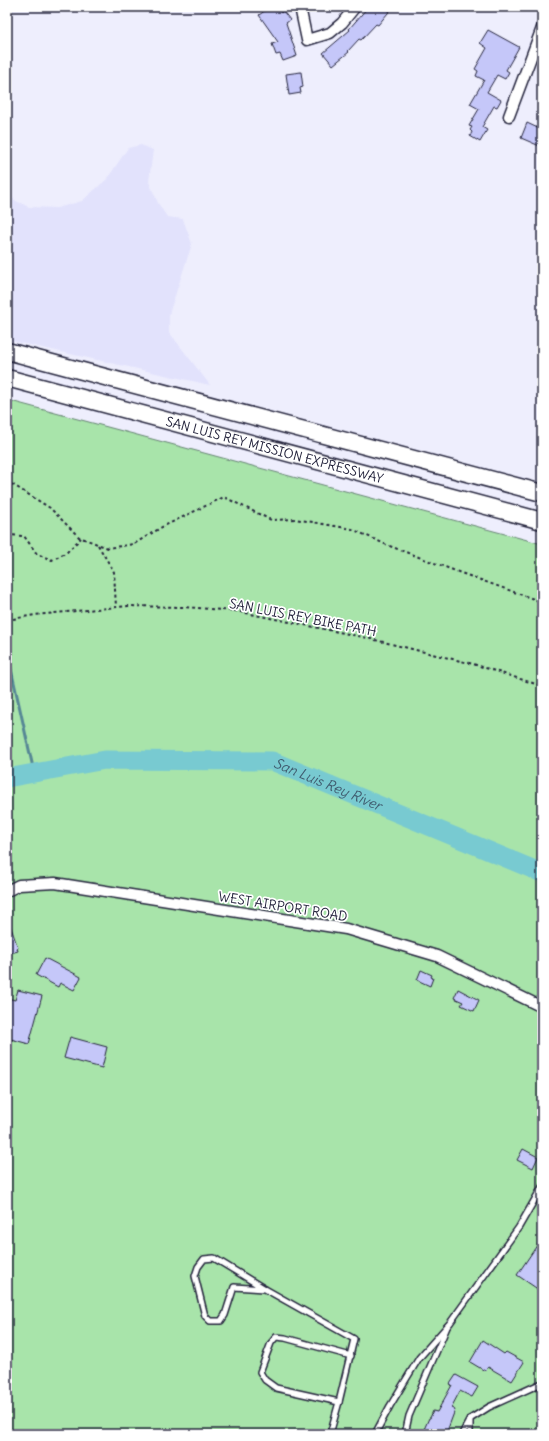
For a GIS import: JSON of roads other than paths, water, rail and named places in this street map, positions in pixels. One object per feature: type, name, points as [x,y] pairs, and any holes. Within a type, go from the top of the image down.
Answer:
[{"type":"highway","name":"SAN LUIS REY MISSION EXPRESSWAY","points":[[7,351],[542,493]]},
{"type":"highway","name":"SAN LUIS REY MISSION EXPRESSWAY","points":[[7,378],[542,521]]},
{"type":"street","points":[[300,7],[308,40],[330,33],[342,23],[355,7]]},
{"type":"street","points":[[509,116],[542,28]]},
{"type":"street","name":"WEST AIRPORT ROAD","points":[[7,891],[19,885],[55,883],[346,929],[437,956],[542,1007]]},
{"type":"lane","points":[[375,1434],[419,1358],[450,1323],[540,1197],[542,1187]]},
{"type":"lane","points":[[265,1289],[234,1287],[225,1315],[221,1321],[210,1321],[204,1316],[195,1276],[198,1267],[204,1259],[214,1258],[265,1289],[354,1339],[351,1356],[330,1434]]},
{"type":"lane","points":[[405,1434],[409,1416],[450,1323]]},
{"type":"lane","points":[[339,1402],[276,1388],[265,1380],[260,1372],[271,1343],[276,1337],[285,1338],[351,1356]]},
{"type":"lane","points":[[462,1434],[470,1419],[489,1408],[542,1383]]},
{"type":"lane","points":[[470,1419],[470,1434]]},
{"type":"waterway","points":[[7,651],[34,772]]},
{"type":"waterway","name":"San Luis Rey River","points":[[7,778],[105,760],[272,761],[542,873]]}]
